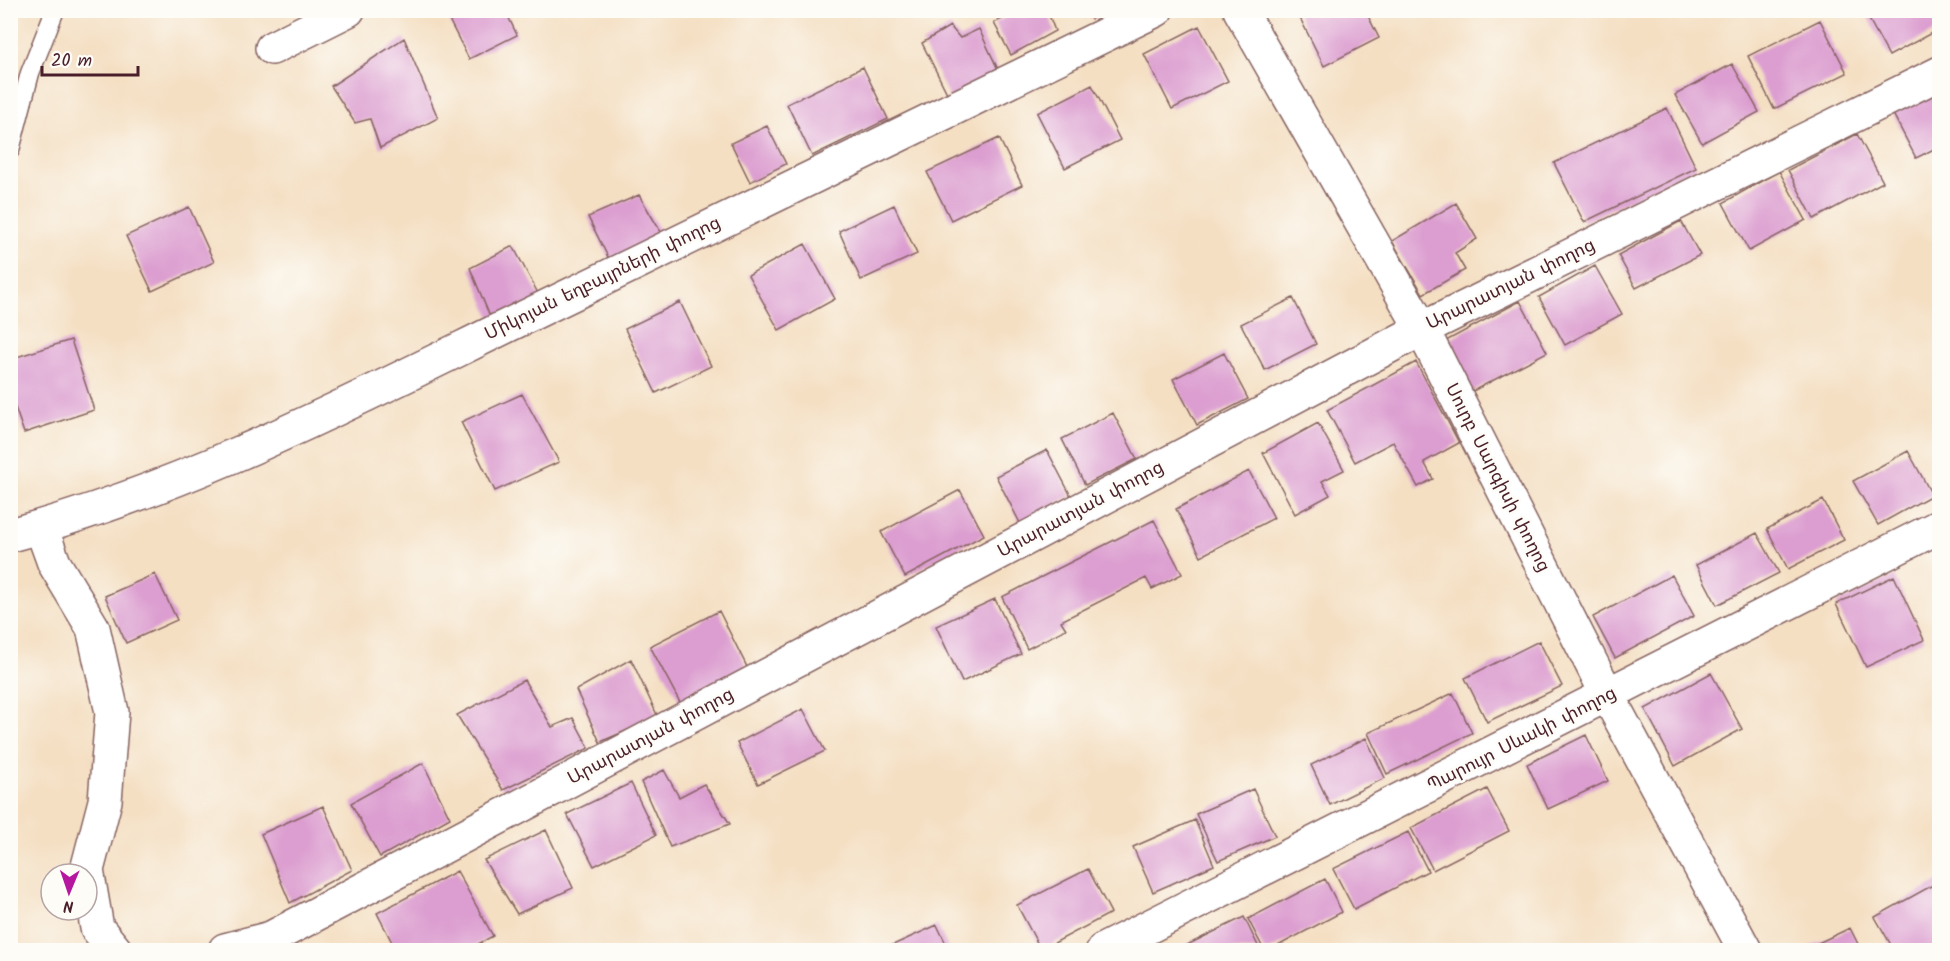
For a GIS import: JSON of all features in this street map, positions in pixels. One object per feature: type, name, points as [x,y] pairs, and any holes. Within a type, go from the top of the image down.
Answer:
[{"type":"street","points":[[272,48],[348,10]]},
{"type":"street","name":"Միկոյան եղբայրների փողոց","points":[[26,531],[189,474],[362,396],[1156,10]]},
{"type":"street","name":"Սուրբ Սարգիսի փողոց","points":[[1240,10],[1422,329],[1608,696],[1745,951]]},
{"type":"street","name":"Արարատյան փողոց","points":[[225,951],[271,938],[1422,329],[1940,73]]},
{"type":"street","name":"Պարույր Սևակի փողոց","points":[[1103,951],[1940,526]]},
{"type":"street","points":[[26,531],[54,563],[93,628],[112,712],[105,801],[87,870],[97,928],[115,951]]},
{"type":"lane","points":[[10,150],[30,73],[55,10]]},
{"type":"building","points":[[444,10],[505,10],[517,35],[469,59]]},
{"type":"building","points":[[1020,10],[1047,10],[1055,31],[1011,55],[994,23]]},
{"type":"building","points":[[1087,10],[1108,10],[1091,19]]},
{"type":"building","points":[[1296,10],[1365,10],[1379,38],[1324,66]]},
{"type":"building","points":[[1864,10],[1928,10],[1939,29],[1889,56]]},
{"type":"building","points":[[1820,20],[1847,73],[1774,109],[1748,56]]},
{"type":"building","points":[[950,26],[960,38],[979,29],[1001,76],[950,99],[922,43]]},
{"type":"building","points":[[1199,26],[1228,81],[1172,109],[1144,54]]},
{"type":"building","points":[[404,38],[438,118],[380,148],[370,119],[355,123],[331,86]]},
{"type":"building","points":[[1732,64],[1759,112],[1702,143],[1675,95]]},
{"type":"building","points":[[863,67],[888,119],[812,156],[787,104]]},
{"type":"building","points":[[1092,85],[1120,140],[1065,168],[1037,113]]},
{"type":"building","points":[[1940,85],[1940,146],[1916,158],[1891,110]]},
{"type":"building","points":[[1667,108],[1696,168],[1584,222],[1554,163]]},
{"type":"building","points":[[767,126],[786,164],[750,182],[731,143]]},
{"type":"building","points":[[1857,134],[1883,182],[1814,219],[1788,170]]},
{"type":"building","points":[[999,138],[1022,185],[951,220],[927,172]]},
{"type":"building","points":[[1779,171],[1806,220],[1749,251],[1723,203]]},
{"type":"building","points":[[639,195],[665,239],[611,263],[588,217]]},
{"type":"building","points":[[1456,203],[1477,239],[1455,253],[1465,270],[1423,294],[1392,241]]},
{"type":"building","points":[[894,205],[917,254],[861,280],[839,231]]},
{"type":"building","points":[[189,207],[214,262],[152,291],[126,236]]},
{"type":"building","points":[[1681,221],[1700,255],[1636,288],[1618,255]]},
{"type":"building","points":[[805,244],[835,299],[779,330],[748,275]]},
{"type":"building","points":[[513,246],[541,299],[491,319],[470,268]]},
{"type":"building","points":[[1595,266],[1622,314],[1565,345],[1539,297]]},
{"type":"building","points":[[1293,298],[1316,344],[1265,370],[1241,324]]},
{"type":"building","points":[[1520,301],[1547,352],[1471,392],[1444,342]]},
{"type":"building","points":[[680,302],[711,366],[656,393],[625,329]]},
{"type":"building","points":[[71,340],[94,410],[24,433],[10,393],[10,359]]},
{"type":"building","points":[[1224,353],[1248,399],[1197,425],[1173,379]]},
{"type":"building","points":[[1416,362],[1459,443],[1424,462],[1433,479],[1418,487],[1393,442],[1355,462],[1327,410]]},
{"type":"building","points":[[522,394],[559,462],[495,491],[461,422]]},
{"type":"building","points":[[1113,413],[1137,459],[1085,485],[1062,439]]},
{"type":"building","points":[[1318,423],[1344,470],[1322,481],[1330,495],[1295,514],[1263,453]]},
{"type":"building","points":[[1047,450],[1071,496],[1020,523],[996,476]]},
{"type":"building","points":[[1908,451],[1932,495],[1878,525],[1853,481]]},
{"type":"building","points":[[1249,471],[1274,518],[1201,556],[1176,509]]},
{"type":"building","points":[[960,490],[984,535],[905,577],[881,532]]},
{"type":"building","points":[[1823,500],[1844,540],[1788,569],[1767,529]]},
{"type":"building","points":[[1154,520],[1182,574],[1152,589],[1146,578],[1061,621],[1066,629],[1027,649],[1002,597]]},
{"type":"building","points":[[1757,533],[1779,573],[1717,605],[1696,565]]},
{"type":"building","points":[[155,574],[177,620],[126,643],[105,596]]},
{"type":"building","points":[[1672,575],[1694,616],[1615,658],[1593,617]]},
{"type":"building","points":[[1894,576],[1924,640],[1866,667],[1836,604]]},
{"type":"building","points":[[995,599],[1021,654],[962,682],[936,626]]},
{"type":"building","points":[[719,611],[750,673],[683,708],[650,646]]},
{"type":"building","points":[[1539,641],[1562,686],[1487,722],[1465,678]]},
{"type":"building","points":[[631,659],[658,717],[600,742],[576,690]]},
{"type":"building","points":[[1711,673],[1742,729],[1675,766],[1645,709]]},
{"type":"building","points":[[524,680],[552,727],[573,718],[589,748],[503,790],[457,715]]},
{"type":"building","points":[[1453,693],[1472,733],[1387,774],[1368,733]]},
{"type":"building","points":[[803,709],[825,751],[758,784],[737,743]]},
{"type":"building","points":[[1586,735],[1608,781],[1548,809],[1527,764]]},
{"type":"building","points":[[1366,738],[1385,778],[1330,805],[1311,765]]},
{"type":"building","points":[[423,763],[450,818],[380,857],[351,803]]},
{"type":"building","points":[[664,770],[679,797],[704,784],[730,824],[670,847],[641,782]]},
{"type":"building","points":[[631,783],[656,835],[594,866],[567,814]]},
{"type":"building","points":[[1253,789],[1275,836],[1218,861],[1196,814]]},
{"type":"building","points":[[1487,789],[1509,831],[1433,870],[1411,828]]},
{"type":"building","points":[[323,806],[352,870],[290,903],[261,834]]},
{"type":"building","points":[[1195,820],[1214,865],[1153,892],[1133,847]]},
{"type":"building","points":[[546,830],[573,888],[517,914],[484,860]]},
{"type":"building","points":[[1408,832],[1428,871],[1354,909],[1333,869]]},
{"type":"building","points":[[1088,869],[1111,913],[1041,950],[1017,905]]},
{"type":"building","points":[[457,871],[493,936],[467,950],[396,950],[377,913]]},
{"type":"building","points":[[1325,879],[1342,912],[1270,950],[1264,950],[1248,919]]},
{"type":"building","points":[[1940,881],[1940,950],[1894,950],[1875,917]]},
{"type":"building","points":[[1244,917],[1260,950],[1177,950]]},
{"type":"building","points":[[937,925],[949,950],[882,950]]},
{"type":"building","points":[[1850,928],[1861,950],[1803,950]]}]
